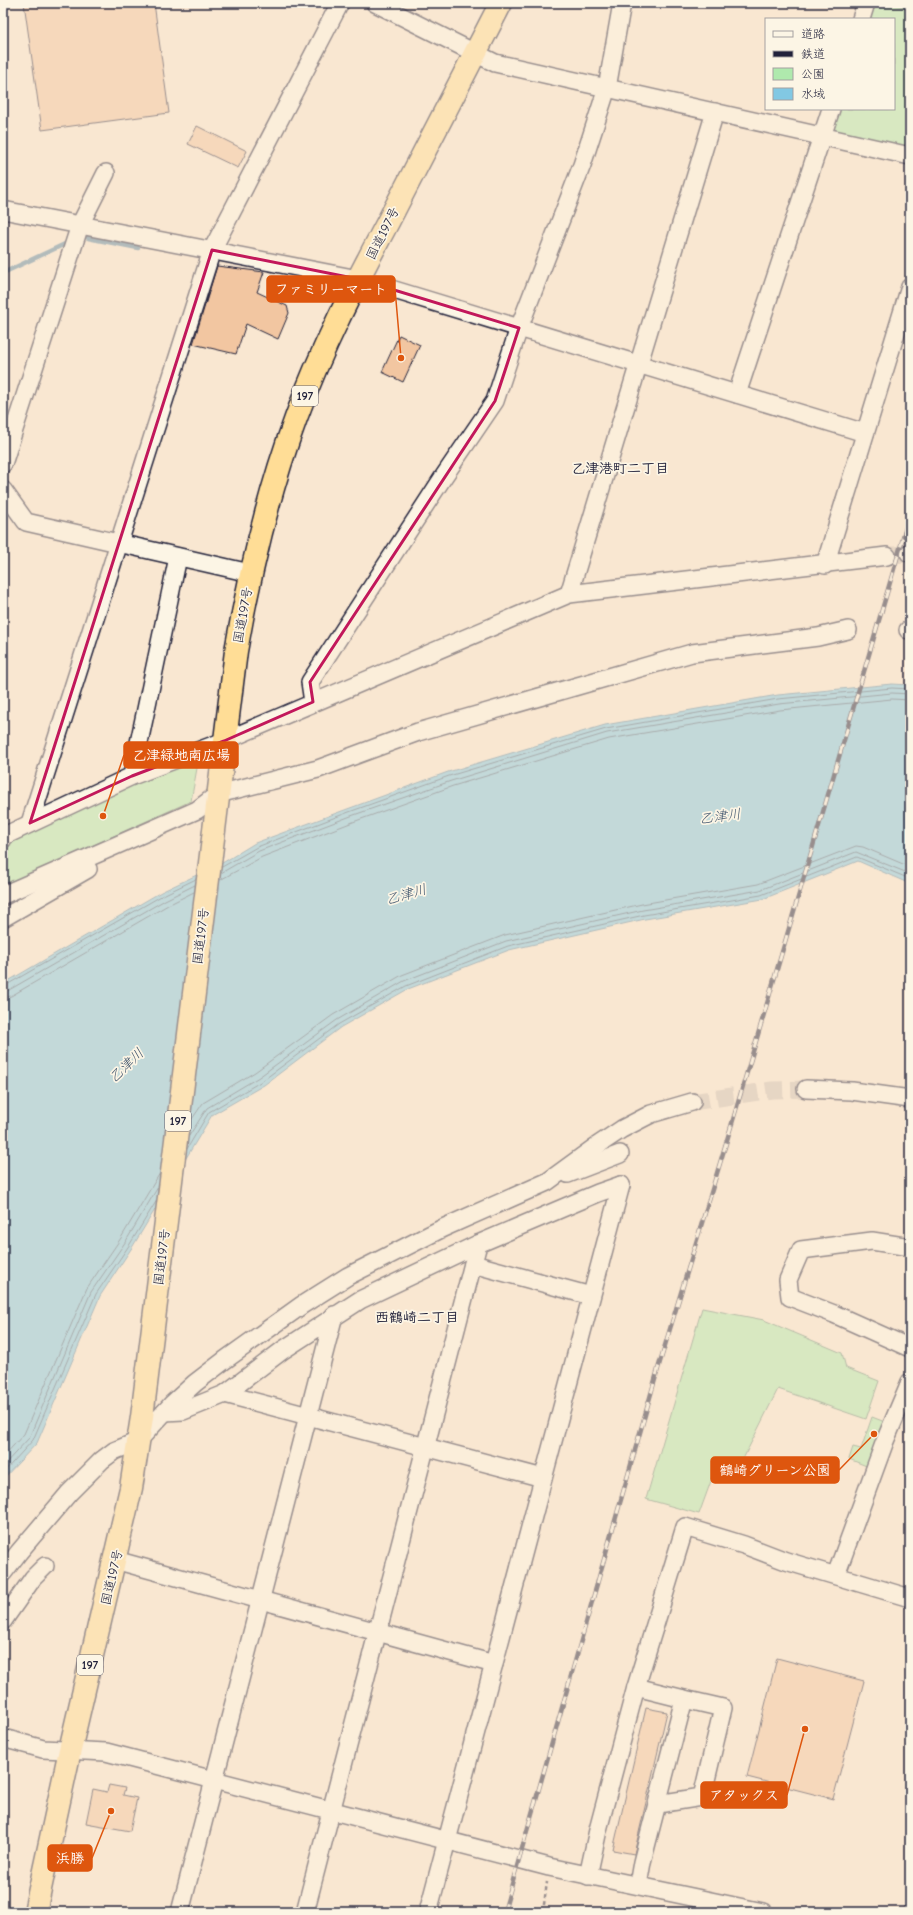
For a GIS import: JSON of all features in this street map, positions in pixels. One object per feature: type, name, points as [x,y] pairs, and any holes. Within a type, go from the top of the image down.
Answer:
[{"type":"highway","name":"国道197号","points":[[36,1912],[70,1750],[132,1488],[142,1417],[224,741],[236,650],[250,573],[272,488],[296,417],[325,348],[358,279],[501,3]]},
{"type":"street","points":[[30,822],[212,250],[340,3]]},
{"type":"street","points":[[376,3],[495,63],[910,156]]},
{"type":"street","points":[[313,702],[310,682],[440,482],[495,401],[520,328],[582,165],[606,88],[622,3]]},
{"type":"street","points":[[861,18],[866,3]]},
{"type":"street","points":[[737,394],[831,110]]},
{"type":"street","points":[[569,594],[715,112]]},
{"type":"street","points":[[3,464],[8,433],[80,225],[106,173]]},
{"type":"street","points":[[3,210],[358,279],[865,433]]},
{"type":"street","points":[[825,565],[910,287]]},
{"type":"street","points":[[3,490],[26,522],[250,573]]},
{"type":"street","points":[[3,839],[4,836],[30,822],[132,776],[224,741],[569,594],[825,565],[887,556]]},
{"type":"street","points":[[132,776],[178,557]]},
{"type":"street","points":[[3,895],[197,810],[218,794],[318,770],[418,732],[692,653],[818,637],[848,630]]},
{"type":"street","points":[[3,918],[85,870],[108,859],[133,839]]},
{"type":"street","points":[[806,1089],[852,1091],[910,1099]]},
{"type":"street","points":[[547,1182],[622,1129],[651,1114],[692,1102]]},
{"type":"street","points":[[3,1573],[69,1493],[102,1460],[114,1452],[138,1441],[195,1383],[302,1305],[348,1276],[443,1228],[547,1182],[620,1154]]},
{"type":"street","points":[[165,1412],[183,1411],[225,1394],[283,1350],[334,1315],[360,1300],[478,1244],[598,1193],[621,1186],[428,1912]]},
{"type":"street","points":[[910,1247],[872,1241],[801,1250],[788,1280],[790,1297],[834,1314],[910,1348]]},
{"type":"street","points":[[305,1912],[478,1244]]},
{"type":"street","points":[[473,1264],[591,1296]]},
{"type":"street","points":[[180,1912],[334,1315]]},
{"type":"street","points":[[836,1575],[885,1441],[910,1382]]},
{"type":"street","points":[[225,1394],[543,1478]]},
{"type":"street","points":[[588,1876],[598,1830],[636,1687],[684,1527],[744,1545],[786,1561],[910,1598]]},
{"type":"street","points":[[115,1560],[494,1664]]},
{"type":"street","points":[[3,1621],[33,1578],[45,1566]]},
{"type":"street","points":[[636,1687],[723,1708],[702,1797],[658,1804]]},
{"type":"street","points":[[638,1885],[642,1862],[684,1699]]},
{"type":"street","points":[[3,1738],[43,1749],[106,1752],[588,1876],[638,1885],[763,1912]]},
{"type":"path","points":[[543,1912],[547,1882]]},
{"type":"highlighted area","points":[[212,250],[358,279],[519,328],[495,401],[310,682],[313,702],[224,741],[132,776],[30,823]]},
{"type":"green space","points":[[887,3],[910,8],[910,148],[836,131],[832,124],[837,110],[895,110],[895,18],[867,18],[872,4]]},
{"type":"green space","points":[[200,752],[191,801],[3,886],[3,845]]},
{"type":"green space","points":[[702,1308],[764,1320],[842,1353],[846,1368],[879,1381],[866,1419],[778,1389],[734,1477],[715,1470],[699,1514],[646,1499]]},
{"type":"green space","points":[[872,1417],[885,1422],[869,1467],[849,1459],[853,1447],[861,1449]]},
{"type":"water","name":"乙津川","points":[[892,684],[910,685],[910,884],[858,861],[763,899],[645,919],[509,950],[408,989],[341,1027],[264,1085],[212,1115],[133,1246],[100,1296],[37,1443],[3,1479],[3,984],[161,892],[224,862],[255,843],[448,772],[605,725],[778,695]]},
{"type":"building","points":[[24,3],[154,3],[169,113],[42,130]]},
{"type":"building","points":[[197,126],[247,151],[238,168],[188,144]]},
{"type":"building","points":[[217,266],[264,272],[257,292],[287,306],[289,313],[278,339],[246,324],[236,354],[193,344]]},
{"type":"building","points":[[399,335],[420,345],[403,382],[382,372]]},
{"type":"building","points":[[777,1658],[864,1681],[833,1799],[747,1777]]},
{"type":"building","points":[[646,1708],[667,1712],[634,1854],[613,1850]]},
{"type":"building","points":[[109,1785],[125,1788],[123,1795],[137,1798],[130,1831],[86,1823],[93,1789],[107,1792]]},
{"type":"waterway","points":[[88,238],[138,248]]},
{"type":"waterway","points":[[3,273],[67,243]]},
{"type":"tunnel","points":[[887,556],[909,553]]},
{"type":"tunnel","points":[[692,1102],[772,1090],[806,1089]]},
{"type":"railway","points":[[504,1912],[660,1362],[733,1120],[910,514]]},
{"type":"place","name":"ファミリーマート","points":[[401,358]]},
{"type":"place","name":"乙津緑地南広場","points":[[103,816]]},
{"type":"place","name":"鶴崎グリーン公園","points":[[874,1434]]},
{"type":"place","name":"アタックス","points":[[805,1729]]},
{"type":"place","name":"浜勝","points":[[111,1811]]},
{"type":"district","name":"乙津港町二丁目","points":[[620,468]]},
{"type":"district","name":"西鶴崎二丁目","points":[[417,1317]]}]
